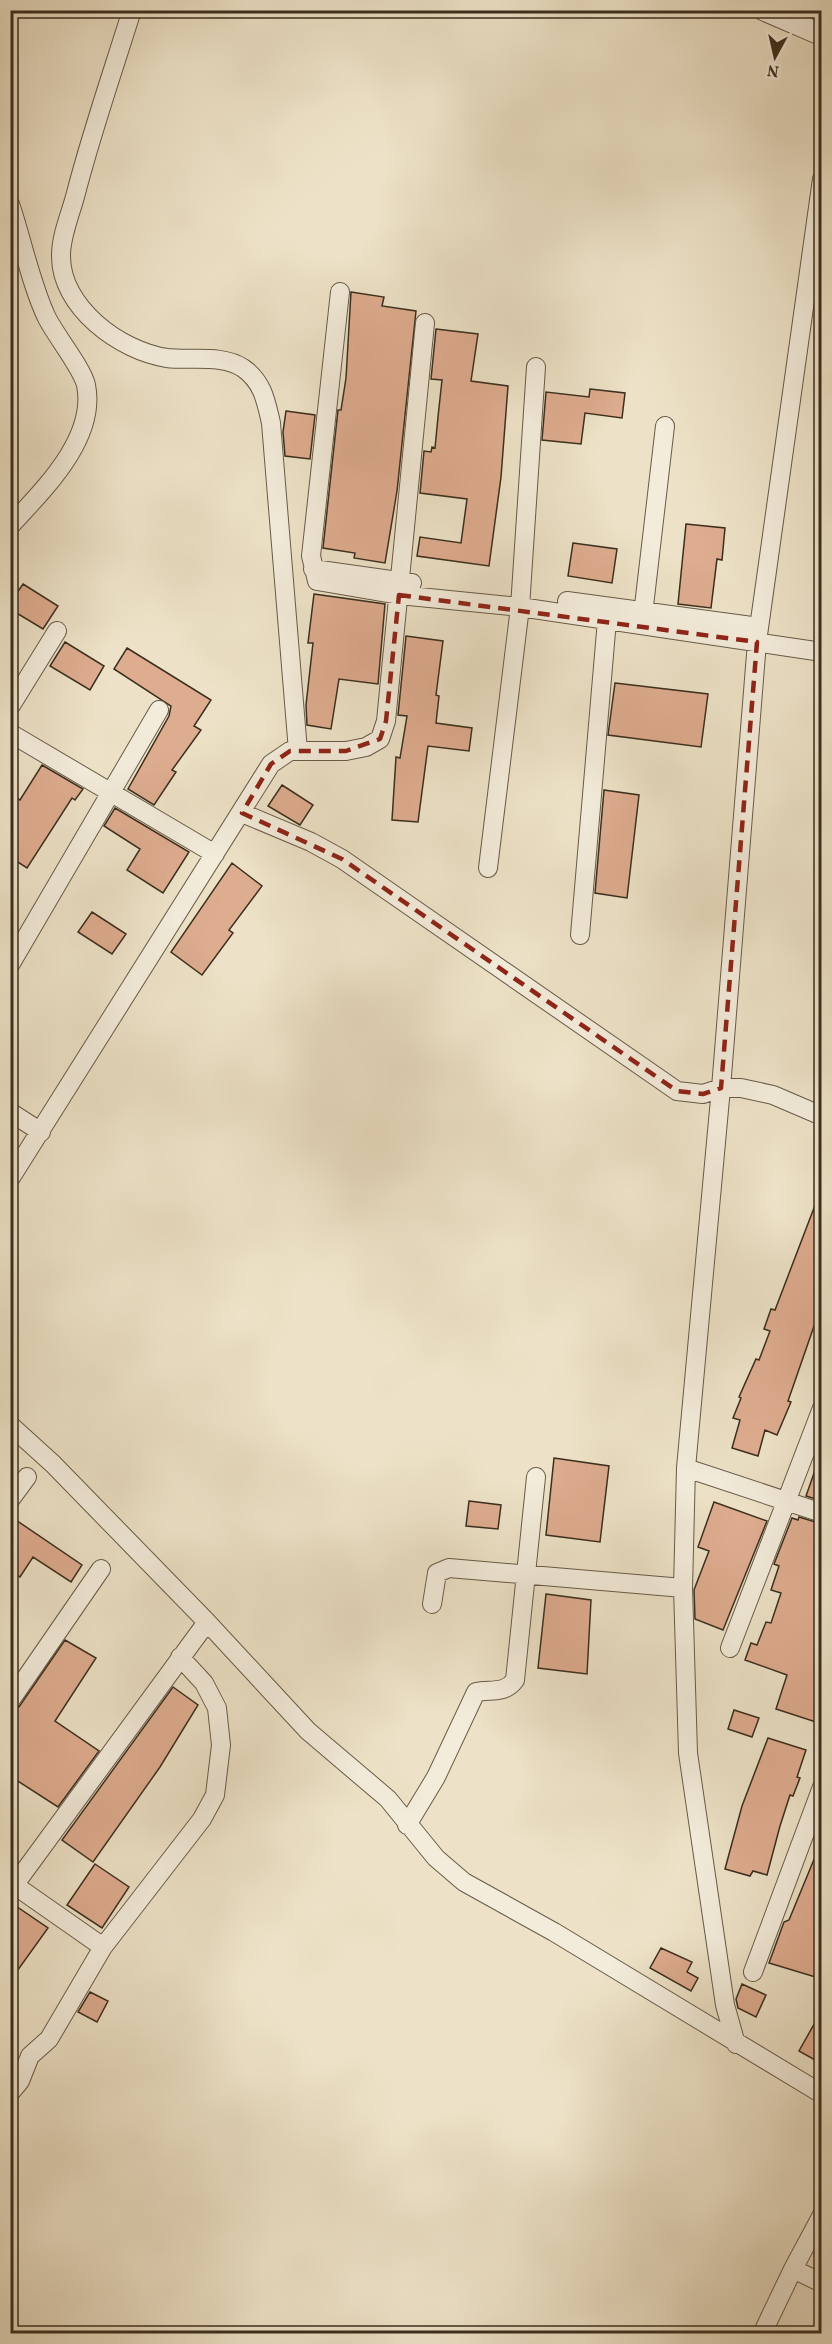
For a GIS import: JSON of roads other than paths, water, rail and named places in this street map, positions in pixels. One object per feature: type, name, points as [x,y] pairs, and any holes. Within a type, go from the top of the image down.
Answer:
[{"type":"street","points":[[132,10],[90,141],[61,248],[62,270],[75,302],[96,325],[141,351],[154,355],[229,362],[241,367],[255,378],[264,393],[271,423],[298,751]]},
{"type":"street","points":[[764,10],[822,35]]},
{"type":"street","points":[[736,2044],[724,2004],[688,1753],[683,1588],[686,1468],[721,1088],[758,634],[822,179]]},
{"type":"street","points":[[10,204],[46,317],[86,385],[86,409],[70,456],[59,472],[10,526]]},
{"type":"street","points":[[339,292],[312,546],[314,569],[317,581],[321,584],[400,588],[521,601],[758,634],[822,652]]},
{"type":"street","points":[[10,1179],[271,764],[290,751],[346,751],[366,747],[380,739],[386,721],[426,323]]},
{"type":"street","points":[[488,868],[521,601],[536,367]]},
{"type":"street","points":[[643,618],[665,426]]},
{"type":"street","points":[[521,601],[607,620],[643,618]]},
{"type":"street","points":[[580,936],[607,620]]},
{"type":"street","points":[[10,707],[57,631]]},
{"type":"street","points":[[10,965],[159,710]]},
{"type":"street","points":[[10,733],[216,854]]},
{"type":"street","points":[[242,813],[311,842],[350,864],[677,1091],[703,1094],[721,1088],[741,1088],[773,1095],[822,1116]]},
{"type":"street","points":[[10,1112],[41,1132]]},
{"type":"street","points":[[730,1648],[822,1408]]},
{"type":"street","points":[[10,1425],[52,1464],[207,1622],[308,1731],[388,1799],[436,1858],[464,1882],[612,1966],[736,2044],[822,2094]]},
{"type":"street","points":[[686,1468],[822,1513]]},
{"type":"street","points":[[10,1500],[27,1477]]},
{"type":"street","points":[[407,1825],[436,1777],[476,1692],[500,1691],[510,1686],[514,1680],[528,1576],[536,1477]]},
{"type":"street","points":[[10,1701],[101,1569]]},
{"type":"street","points":[[432,1604],[437,1573],[442,1569],[683,1588]]},
{"type":"street","points":[[103,1947],[12,1886],[207,1622]]},
{"type":"street","points":[[10,2093],[20,2081],[30,2056],[49,2039],[103,1947],[202,1819],[215,1794],[221,1745],[218,1708],[204,1683],[180,1657]]},
{"type":"street","points":[[753,1972],[822,1787]]},
{"type":"street","points":[[762,2334],[822,2215]]},
{"type":"street","points":[[793,2269],[822,2283]]}]
